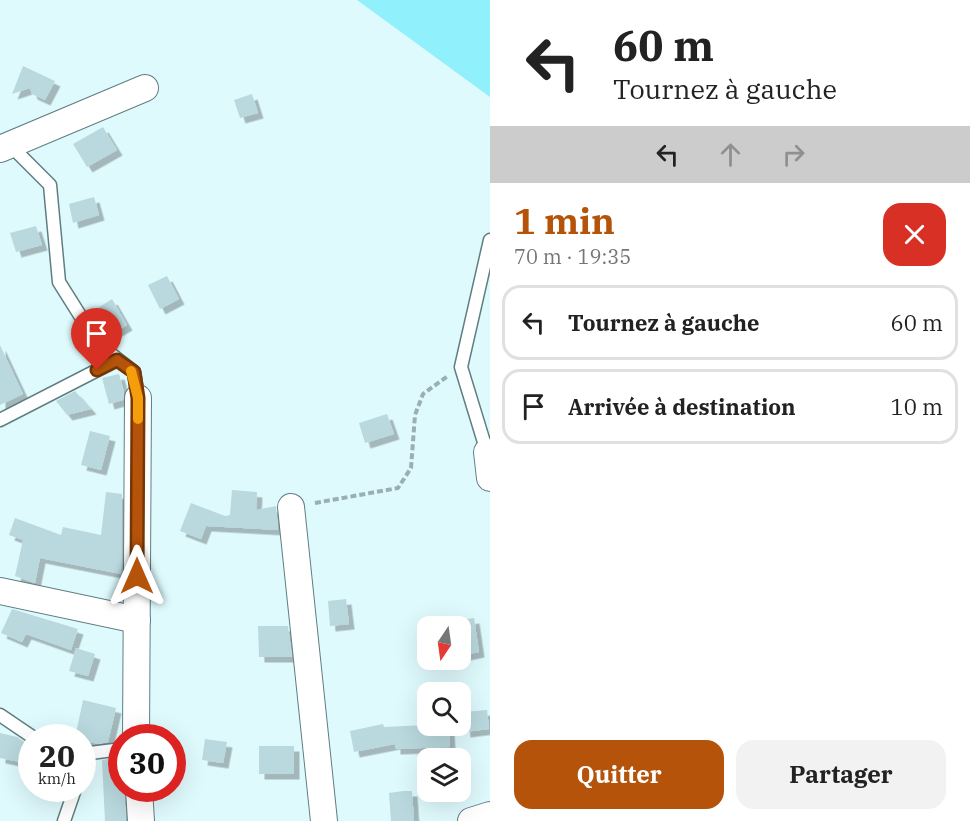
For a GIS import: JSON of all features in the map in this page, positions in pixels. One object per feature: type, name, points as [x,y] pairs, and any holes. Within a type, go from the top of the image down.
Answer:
[{"type":"street","points":[[5,147],[146,88]]},
{"type":"street","points":[[136,724],[138,398]]},
{"type":"street","points":[[487,452],[490,477]]},
{"type":"street","points":[[291,507],[324,821]]},
{"type":"street","points":[[0,591],[136,620]]},
{"type":"street","points":[[140,802],[141,821]]},
{"type":"street","points":[[471,821],[490,815]]},
{"type":"lane","points":[[5,147],[50,185],[59,282],[98,344],[134,372],[138,398]]},
{"type":"lane","points":[[487,452],[461,367],[490,240]]},
{"type":"lane","points":[[0,420],[117,360]]},
{"type":"lane","points":[[0,715],[18,727]]},
{"type":"lane","points":[[64,821],[71,802]]},
{"type":"path","points":[[291,507],[398,488],[411,468],[415,415],[423,394],[461,367]]},
{"type":"shaded area","points":[[357,0],[490,0],[490,97]]},
{"type":"building","points":[[23,66],[55,81],[45,100],[32,94],[30,88],[12,94]]},
{"type":"building","points":[[252,94],[258,113],[240,118],[234,100]]},
{"type":"building","points":[[103,127],[117,150],[87,167],[73,144]]},
{"type":"building","points":[[94,197],[99,215],[73,223],[69,204]]},
{"type":"building","points":[[36,226],[42,245],[16,252],[10,233]]},
{"type":"building","points":[[167,276],[179,299],[160,309],[148,285]]},
{"type":"building","points":[[112,299],[127,325],[108,336],[93,311]]},
{"type":"building","points":[[0,345],[23,394],[0,405]]},
{"type":"building","points":[[119,374],[124,392],[123,400],[109,404],[102,378]]},
{"type":"building","points":[[75,391],[91,409],[67,415],[56,401]]},
{"type":"building","points":[[387,414],[394,434],[365,443],[359,423]]},
{"type":"building","points":[[90,431],[110,436],[101,470],[81,465]]},
{"type":"building","points":[[232,490],[257,492],[256,510],[276,506],[278,530],[206,526],[201,539],[180,531],[191,503],[225,516],[230,515]]},
{"type":"building","points":[[106,492],[122,494],[121,574],[40,558],[35,583],[15,576],[23,540],[9,535],[15,518],[61,535],[63,527],[101,535]]},
{"type":"building","points":[[346,599],[349,624],[330,626],[328,601]]},
{"type":"building","points":[[12,609],[78,629],[71,650],[26,634],[22,642],[1,633]]},
{"type":"building","points":[[471,618],[474,618],[479,652],[471,654]]},
{"type":"building","points":[[258,626],[288,626],[292,657],[259,657]]},
{"type":"building","points":[[76,648],[95,654],[88,676],[69,671]]},
{"type":"building","points":[[83,700],[116,708],[112,724],[108,724],[108,742],[96,743],[96,724],[78,724]]},
{"type":"building","points":[[487,710],[489,729],[471,731],[471,711]]},
{"type":"building","points":[[383,724],[384,727],[417,725],[417,736],[449,736],[450,747],[395,749],[395,744],[354,752],[350,731]]},
{"type":"building","points":[[0,733],[18,738],[18,762],[0,758]]},
{"type":"building","points":[[205,739],[227,742],[223,763],[202,760]]},
{"type":"building","points":[[259,746],[294,746],[294,774],[259,774]]},
{"type":"building","points":[[108,759],[108,802],[125,802],[126,821],[105,821],[102,760]]},
{"type":"building","points":[[412,791],[414,821],[391,821],[389,793]]},
{"type":"slow traffic","points":[[131,371],[134,372],[138,398],[138,419]]},
{"type":"route","points":[[97,370],[117,360],[134,372],[138,398],[137,576]]}]
